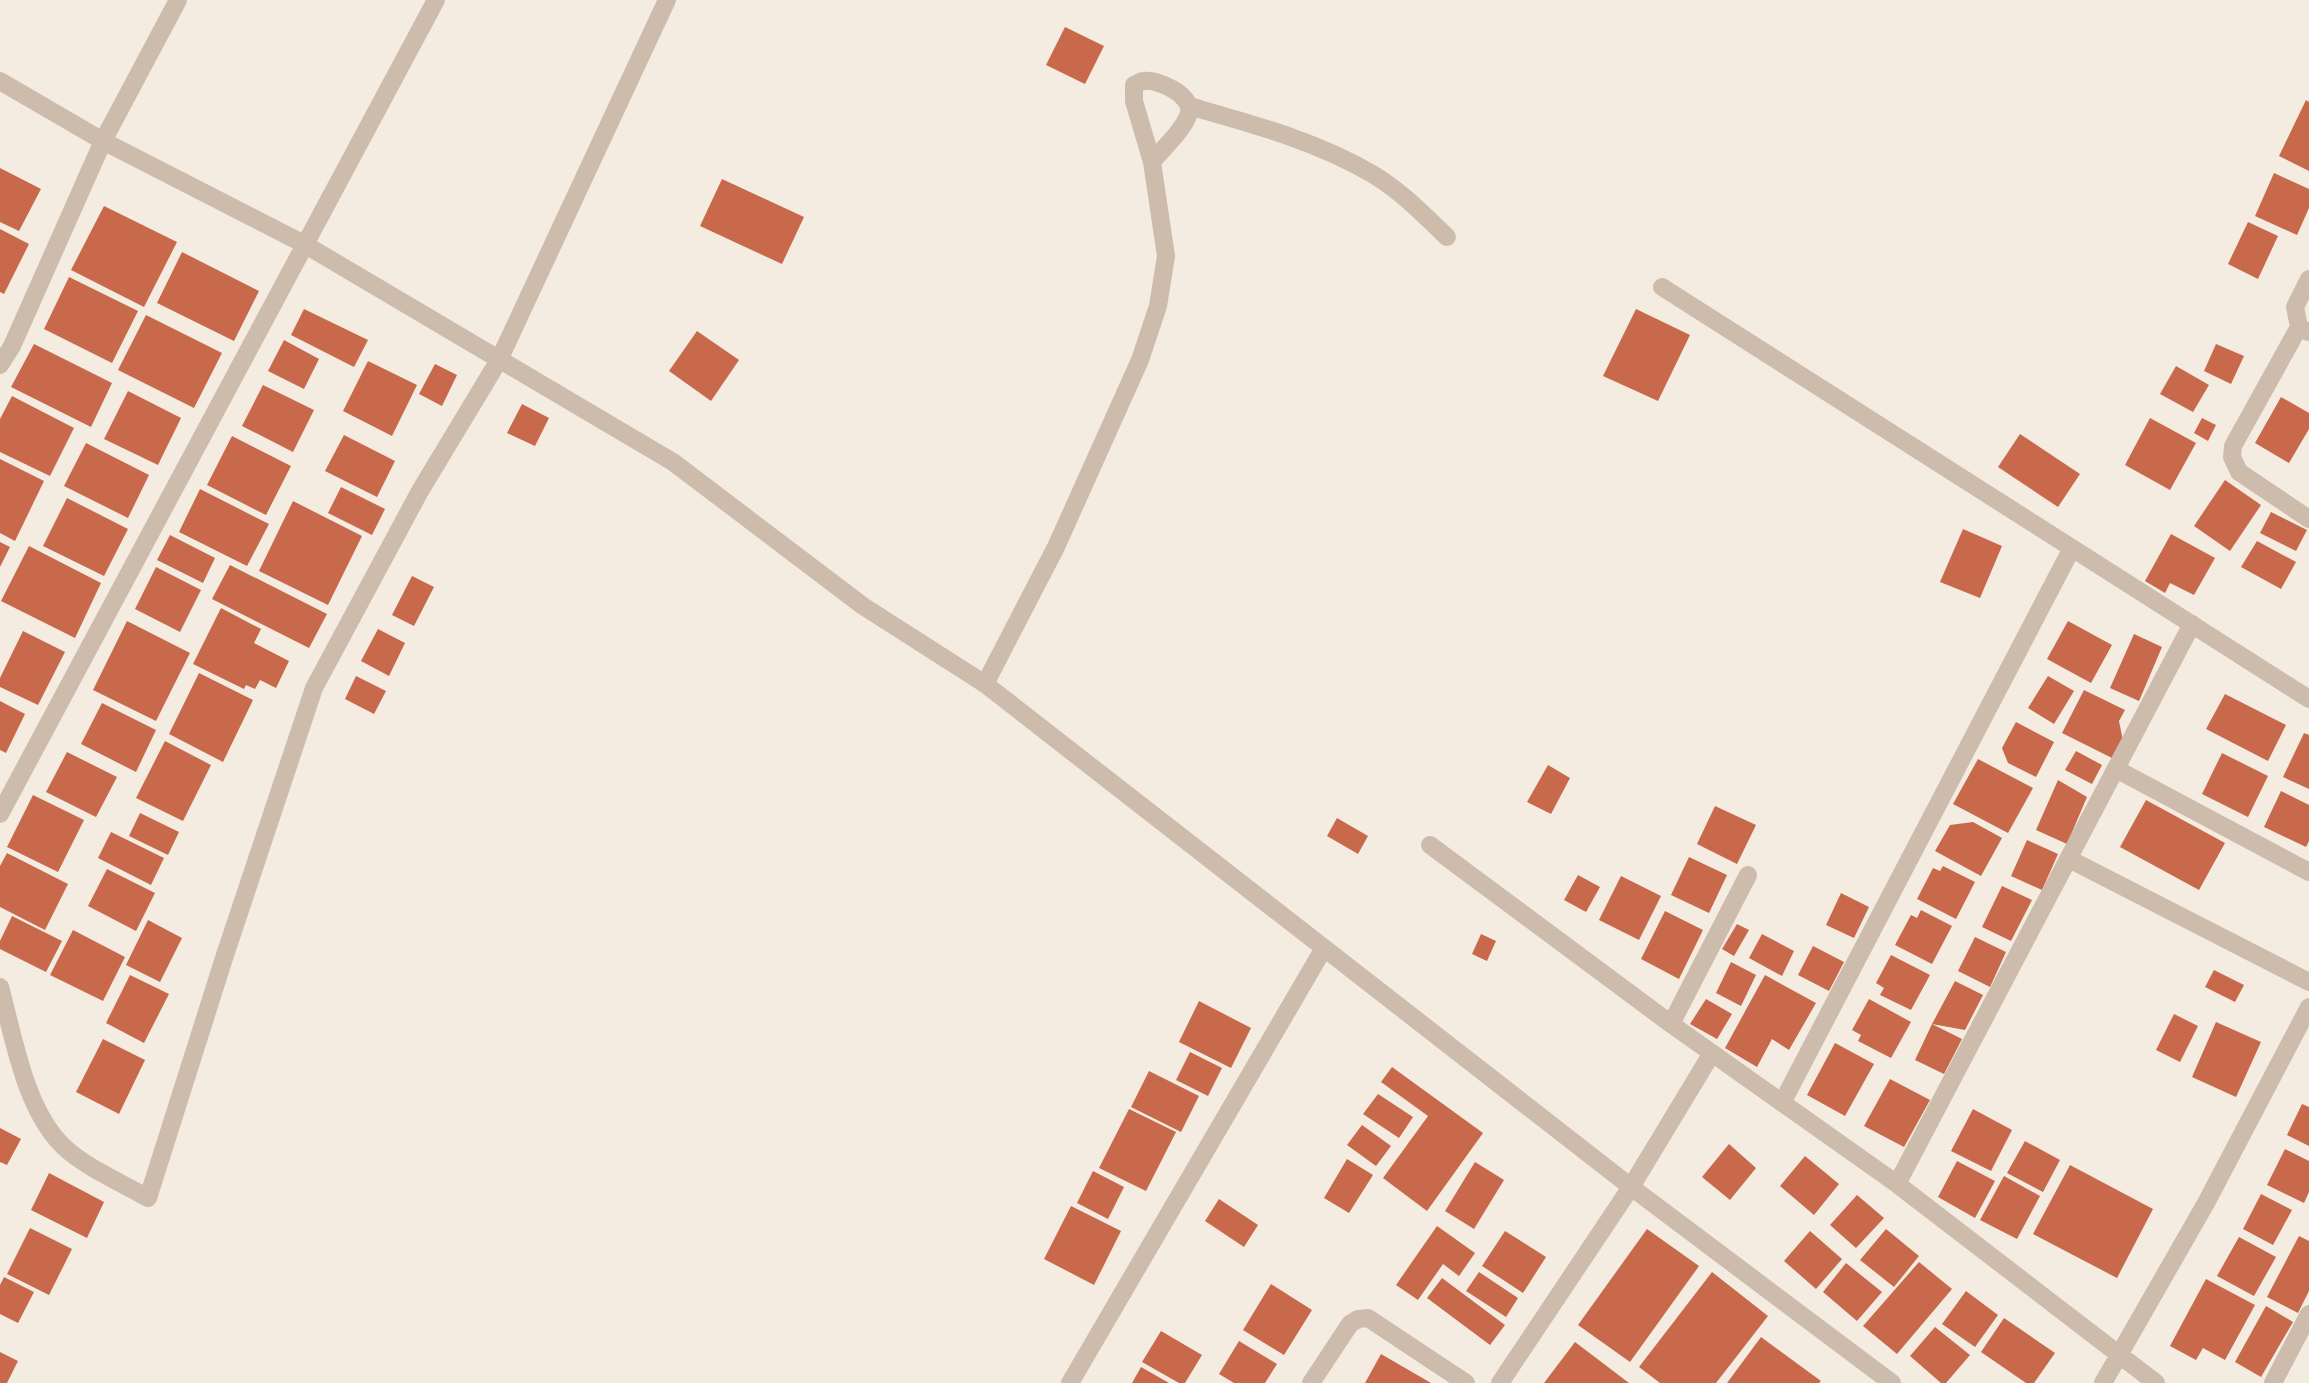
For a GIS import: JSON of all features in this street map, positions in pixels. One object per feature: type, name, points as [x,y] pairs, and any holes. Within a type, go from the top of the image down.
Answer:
[{"type":"street","points":[[0,365],[12,346],[103,141],[178,0]]},
{"type":"street","points":[[0,814],[436,0]]},
{"type":"street","points":[[0,987],[20,1061],[40,1117],[65,1148],[148,1198],[229,942],[314,688],[420,492],[499,360],[667,0]]},
{"type":"street","points":[[985,684],[1056,547],[1140,360],[1158,306],[1166,256],[1152,162],[1134,100],[1134,85],[1142,80],[1157,82],[1185,98],[1189,106],[1181,126],[1152,162]]},
{"type":"street","points":[[0,81],[103,141],[304,244],[673,462],[863,606],[985,684],[1631,1187],[1892,1383]]},
{"type":"street","points":[[1189,106],[1286,135],[1363,170],[1404,196],[1447,237]]},
{"type":"street","points":[[2309,279],[2295,307],[2304,330],[2233,446],[2232,457],[2239,472],[2309,519]]},
{"type":"street","points":[[1662,287],[2309,699]]},
{"type":"street","points":[[1782,1103],[2072,548]]},
{"type":"street","points":[[1897,1184],[2192,624]]},
{"type":"street","points":[[2116,769],[2309,872]]},
{"type":"street","points":[[1430,845],[1671,1024],[1897,1184],[2156,1383]]},
{"type":"street","points":[[2068,859],[2309,982]]},
{"type":"street","points":[[1671,1024],[1748,875]]},
{"type":"street","points":[[1070,1383],[1325,948]]},
{"type":"street","points":[[2103,1383],[2206,1203],[2309,1007]]},
{"type":"street","points":[[1500,1383],[1631,1187],[1712,1053]]},
{"type":"street","points":[[2273,1383],[2309,1314]]},
{"type":"street","points":[[1311,1383],[1350,1324],[1358,1318],[1368,1318],[1466,1383]]},
{"type":"building","points":[[1065,27],[1104,46],[1085,84],[1046,65]]},
{"type":"building","points":[[2306,100],[2309,102],[2309,171],[2279,156]]},
{"type":"building","points":[[0,168],[41,189],[19,231],[0,222]]},
{"type":"building","points":[[2274,173],[2309,189],[2309,208],[2297,235],[2255,216]]},
{"type":"building","points":[[722,179],[804,217],[782,264],[700,226]]},
{"type":"building","points":[[104,206],[177,242],[144,307],[71,270]]},
{"type":"building","points":[[2248,222],[2278,236],[2258,279],[2228,264]]},
{"type":"building","points":[[0,229],[29,244],[4,294],[0,292]]},
{"type":"building","points":[[182,252],[259,291],[234,341],[157,303]]},
{"type":"building","points":[[69,277],[138,311],[112,363],[44,329]]},
{"type":"building","points":[[304,309],[368,340],[354,367],[291,335]]},
{"type":"building","points":[[1636,309],[1690,335],[1658,401],[1603,376]]},
{"type":"building","points":[[146,315],[222,353],[194,408],[118,370]]},
{"type":"building","points":[[697,331],[739,360],[711,401],[669,371]]},
{"type":"building","points":[[284,340],[319,359],[304,389],[268,371]]},
{"type":"building","points":[[34,344],[112,383],[91,427],[11,387]]},
{"type":"building","points":[[2216,344],[2244,356],[2231,384],[2204,371]]},
{"type":"building","points":[[368,361],[417,385],[392,436],[343,411]]},
{"type":"building","points":[[435,364],[457,375],[442,406],[419,394]]},
{"type":"building","points":[[2176,366],[2209,385],[2193,412],[2160,394]]},
{"type":"building","points":[[263,385],[314,410],[293,452],[242,426]]},
{"type":"building","points":[[128,391],[181,418],[158,465],[104,439]]},
{"type":"building","points":[[12,396],[74,428],[50,476],[0,452],[0,419]]},
{"type":"building","points":[[2281,397],[2309,413],[2309,429],[2289,463],[2255,443]]},
{"type":"building","points":[[522,404],[549,418],[535,446],[507,433]]},
{"type":"building","points":[[2150,418],[2196,443],[2170,490],[2125,465]]},
{"type":"building","points":[[2202,418],[2216,425],[2208,441],[2194,433]]},
{"type":"building","points":[[2020,434],[2080,474],[2058,507],[1998,467]]},
{"type":"building","points":[[344,435],[395,461],[377,497],[325,471]]},
{"type":"building","points":[[232,436],[291,466],[266,515],[207,485]]},
{"type":"building","points":[[86,443],[149,475],[128,518],[64,486]]},
{"type":"building","points":[[0,459],[44,481],[15,541],[0,533]]},
{"type":"building","points":[[2225,480],[2261,505],[2230,551],[2194,526]]},
{"type":"building","points":[[341,487],[385,509],[372,535],[328,513]]},
{"type":"building","points":[[200,489],[269,524],[247,566],[179,532]]},
{"type":"building","points":[[67,498],[128,529],[104,576],[43,546]]},
{"type":"building","points":[[293,501],[362,536],[328,605],[259,571]]},
{"type":"building","points":[[2271,512],[2307,530],[2296,551],[2260,533]]},
{"type":"building","points":[[1963,529],[2002,546],[1980,598],[1940,582]]},
{"type":"building","points":[[2171,534],[2215,558],[2194,595],[2170,583],[2165,593],[2145,581]]},
{"type":"building","points":[[170,535],[215,558],[203,583],[157,560]]},
{"type":"building","points":[[2257,541],[2296,562],[2281,589],[2241,567]]},
{"type":"building","points":[[0,542],[10,547],[0,567]]},
{"type":"building","points":[[29,546],[101,583],[75,638],[1,601]]},
{"type":"building","points":[[230,565],[327,614],[309,648],[212,599]]},
{"type":"building","points":[[156,567],[201,590],[180,632],[135,609]]},
{"type":"building","points":[[412,576],[434,587],[414,626],[392,615]]},
{"type":"building","points":[[221,608],[261,629],[254,643],[289,661],[276,688],[260,680],[255,689],[246,685],[244,689],[193,664]]},
{"type":"building","points":[[127,621],[190,653],[156,721],[93,690]]},
{"type":"building","points":[[2068,621],[2112,645],[2091,683],[2047,659]]},
{"type":"building","points":[[378,629],[405,643],[389,676],[361,661]]},
{"type":"building","points":[[23,631],[65,652],[38,705],[0,687],[0,678]]},
{"type":"building","points":[[2134,634],[2162,647],[2139,701],[2110,688]]},
{"type":"building","points":[[199,673],[253,700],[223,762],[169,734]]},
{"type":"building","points":[[356,676],[386,691],[374,714],[345,699]]},
{"type":"building","points":[[2048,676],[2074,691],[2054,724],[2028,708]]},
{"type":"building","points":[[2084,690],[2125,710],[2119,721],[2123,741],[2114,759],[2062,733]]},
{"type":"building","points":[[2225,694],[2286,725],[2268,761],[2206,729]]},
{"type":"building","points":[[0,701],[25,714],[6,753],[0,750]]},
{"type":"building","points":[[102,703],[156,730],[136,772],[81,744]]},
{"type":"building","points":[[2016,722],[2054,742],[2036,777],[2008,763],[2002,748]]},
{"type":"building","points":[[2304,733],[2309,735],[2309,789],[2283,777]]},
{"type":"building","points":[[165,741],[211,765],[183,821],[136,798]]},
{"type":"building","points":[[2076,751],[2102,765],[2092,784],[2065,770]]},
{"type":"building","points":[[67,752],[117,777],[96,817],[46,792]]},
{"type":"building","points":[[2222,753],[2268,776],[2248,817],[2202,794]]},
{"type":"building","points":[[1978,759],[2033,788],[2008,833],[1953,804]]},
{"type":"building","points":[[1548,765],[1570,778],[1551,814],[1527,802]]},
{"type":"building","points":[[2058,780],[2087,797],[2067,844],[2036,830]]},
{"type":"building","points":[[2281,791],[2309,805],[2309,841],[2306,847],[2264,827]]},
{"type":"building","points":[[33,795],[84,820],[58,872],[7,847]]},
{"type":"building","points":[[2146,800],[2225,843],[2199,890],[2120,847]]},
{"type":"building","points":[[1715,806],[1756,825],[1737,864],[1697,844]]},
{"type":"building","points":[[140,813],[179,832],[168,855],[129,836]]},
{"type":"building","points":[[1337,818],[1368,836],[1358,854],[1327,836]]},
{"type":"building","points":[[1973,822],[2002,838],[1981,876],[1935,851],[1950,825]]},
{"type":"building","points":[[111,832],[164,858],[151,885],[98,858]]},
{"type":"building","points":[[2027,840],[2058,854],[2042,890],[2011,876]]},
{"type":"building","points":[[7,853],[68,884],[45,930],[0,907],[0,866]]},
{"type":"building","points":[[1689,857],[1727,875],[1709,913],[1671,895]]},
{"type":"building","points":[[1943,866],[1975,882],[1956,919],[1917,899],[1933,868],[1940,871]]},
{"type":"building","points":[[107,869],[155,893],[136,931],[88,906]]},
{"type":"building","points":[[1578,875],[1600,887],[1586,912],[1564,900]]},
{"type":"building","points":[[1621,876],[1661,896],[1639,940],[1599,920]]},
{"type":"building","points":[[2002,886],[2032,900],[2011,941],[1982,927]]},
{"type":"building","points":[[1841,893],[1869,907],[1854,938],[1826,925]]},
{"type":"building","points":[[1921,910],[1952,926],[1932,964],[1895,945],[1911,915],[1917,918]]},
{"type":"building","points":[[1665,911],[1703,930],[1679,979],[1641,959]]},
{"type":"building","points":[[12,916],[62,941],[46,972],[0,949],[0,941]]},
{"type":"building","points":[[148,920],[182,938],[160,982],[126,965]]},
{"type":"building","points":[[1737,924],[1749,930],[1734,956],[1722,949]]},
{"type":"building","points":[[73,930],[125,957],[103,1001],[50,975]]},
{"type":"building","points":[[1481,934],[1496,941],[1487,961],[1472,954]]},
{"type":"building","points":[[1762,934],[1794,951],[1782,976],[1749,958]]},
{"type":"building","points":[[1975,937],[2006,952],[1990,987],[1958,971]]},
{"type":"building","points":[[1813,946],[1844,962],[1829,991],[1798,975]]},
{"type":"building","points":[[1891,955],[1930,975],[1911,1010],[1880,995],[1884,988],[1876,983]]},
{"type":"building","points":[[1731,962],[1756,975],[1741,1006],[1716,993]]},
{"type":"building","points":[[2214,970],[2244,985],[2235,1002],[2205,987]]},
{"type":"building","points":[[130,975],[169,994],[144,1043],[106,1023]]},
{"type":"building","points":[[1765,975],[1816,1003],[1789,1050],[1772,1039],[1757,1067],[1725,1048]]},
{"type":"building","points":[[1955,981],[1983,995],[1965,1030],[1932,1024]]},
{"type":"building","points":[[1706,999],[1732,1014],[1717,1039],[1690,1024]]},
{"type":"building","points":[[1869,999],[1911,1022],[1891,1058],[1858,1041],[1861,1035],[1852,1030]]},
{"type":"building","points":[[1199,1001],[1251,1028],[1231,1068],[1179,1042]]},
{"type":"building","points":[[2174,1014],[2198,1026],[2180,1062],[2156,1050]]},
{"type":"building","points":[[2216,1022],[2261,1042],[2236,1097],[2192,1077]]},
{"type":"building","points":[[1932,1024],[1962,1039],[1944,1074],[1915,1060]]},
{"type":"building","points":[[103,1039],[145,1060],[119,1114],[76,1092]]},
{"type":"building","points":[[1835,1043],[1874,1064],[1845,1116],[1807,1095]]},
{"type":"building","points":[[1190,1052],[1222,1068],[1208,1096],[1176,1080]]},
{"type":"building","points":[[1392,1067],[1483,1133],[1427,1211],[1383,1178],[1428,1116],[1381,1082]]},
{"type":"building","points":[[1149,1071],[1199,1096],[1181,1132],[1131,1107]]},
{"type":"building","points":[[1890,1079],[1930,1100],[1904,1147],[1864,1126]]},
{"type":"building","points":[[1378,1094],[1413,1117],[1399,1138],[1363,1114]]},
{"type":"building","points":[[2302,1104],[2309,1107],[2309,1146],[2287,1135]]},
{"type":"building","points":[[1129,1109],[1176,1132],[1146,1191],[1099,1168]]},
{"type":"building","points":[[1973,1109],[2012,1130],[1991,1171],[1951,1151]]},
{"type":"building","points":[[1362,1125],[1391,1146],[1376,1166],[1347,1145]]},
{"type":"building","points":[[0,1128],[21,1139],[7,1165],[0,1162]]},
{"type":"building","points":[[2025,1141],[2060,1160],[2043,1192],[2007,1173]]},
{"type":"building","points":[[1729,1144],[1756,1168],[1730,1200],[1702,1177]]},
{"type":"building","points":[[2285,1149],[2309,1161],[2309,1192],[2304,1203],[2267,1185]]},
{"type":"building","points":[[1805,1156],[1839,1184],[1814,1215],[1780,1186]]},
{"type":"building","points":[[1347,1159],[1373,1175],[1349,1213],[1324,1198]]},
{"type":"building","points":[[1957,1161],[1995,1181],[1975,1218],[1938,1197]]},
{"type":"building","points":[[1475,1162],[1504,1180],[1474,1229],[1445,1211]]},
{"type":"building","points":[[2070,1165],[2153,1209],[2117,1278],[2033,1234]]},
{"type":"building","points":[[1093,1171],[1124,1187],[1108,1219],[1077,1203]]},
{"type":"building","points":[[49,1173],[104,1202],[87,1238],[31,1210]]},
{"type":"building","points":[[2004,1176],[2040,1196],[2017,1239],[1980,1220]]},
{"type":"building","points":[[2261,1194],[2292,1210],[2273,1245],[2243,1229]]},
{"type":"building","points":[[1857,1195],[1884,1218],[1856,1248],[1830,1225]]},
{"type":"building","points":[[1219,1199],[1258,1225],[1244,1247],[1205,1221]]},
{"type":"building","points":[[1071,1206],[1121,1231],[1094,1285],[1044,1259]]},
{"type":"building","points":[[1437,1226],[1475,1253],[1459,1276],[1443,1264],[1418,1300],[1396,1285]]},
{"type":"building","points":[[30,1228],[72,1249],[49,1295],[7,1274]]},
{"type":"building","points":[[1647,1229],[1699,1266],[1630,1362],[1578,1325]]},
{"type":"building","points":[[1886,1229],[1919,1256],[1894,1287],[1860,1260]]},
{"type":"building","points":[[1505,1231],[1546,1257],[1523,1293],[1482,1266]]},
{"type":"building","points":[[1810,1231],[1842,1259],[1816,1289],[1784,1261]]},
{"type":"building","points":[[2299,1236],[2309,1241],[2309,1291],[2298,1313],[2267,1297]]},
{"type":"building","points":[[2239,1237],[2276,1257],[2254,1296],[2217,1276]]},
{"type":"building","points":[[1919,1262],[1952,1289],[1897,1354],[1863,1326]]},
{"type":"building","points":[[1846,1263],[1882,1292],[1857,1321],[1823,1292]]},
{"type":"building","points":[[1479,1272],[1518,1298],[1506,1317],[1466,1291]]},
{"type":"building","points":[[1712,1272],[1768,1316],[1716,1383],[1660,1383],[1639,1367]]},
{"type":"building","points":[[4,1277],[34,1292],[18,1323],[0,1314],[0,1285]]},
{"type":"building","points":[[1442,1278],[1505,1325],[1490,1345],[1427,1298]]},
{"type":"building","points":[[2206,1279],[2255,1305],[2225,1360],[2203,1348],[2196,1360],[2170,1346]]},
{"type":"building","points":[[1271,1284],[1312,1310],[1284,1355],[1243,1330]]},
{"type":"building","points":[[1966,1291],[1998,1315],[1975,1347],[1942,1324]]},
{"type":"building","points":[[2266,1306],[2293,1322],[2261,1377],[2235,1362]]},
{"type":"building","points":[[2004,1318],[2055,1353],[2034,1383],[2026,1383],[1981,1352]]},
{"type":"building","points":[[1935,1327],[1970,1355],[1946,1383],[1941,1383],[1910,1356]]},
{"type":"building","points":[[1161,1331],[1202,1355],[1185,1383],[1179,1383],[1142,1362]]},
{"type":"building","points":[[1761,1337],[1821,1381],[1727,1383]]},
{"type":"building","points":[[1239,1341],[1277,1364],[1265,1383],[1234,1383],[1219,1374]]},
{"type":"building","points":[[1575,1342],[1629,1383],[1544,1383]]},
{"type":"building","points":[[0,1352],[18,1361],[7,1383],[0,1383]]},
{"type":"building","points":[[1381,1354],[1431,1383],[1365,1383]]},
{"type":"building","points":[[1141,1367],[1169,1383],[1132,1383]]}]
